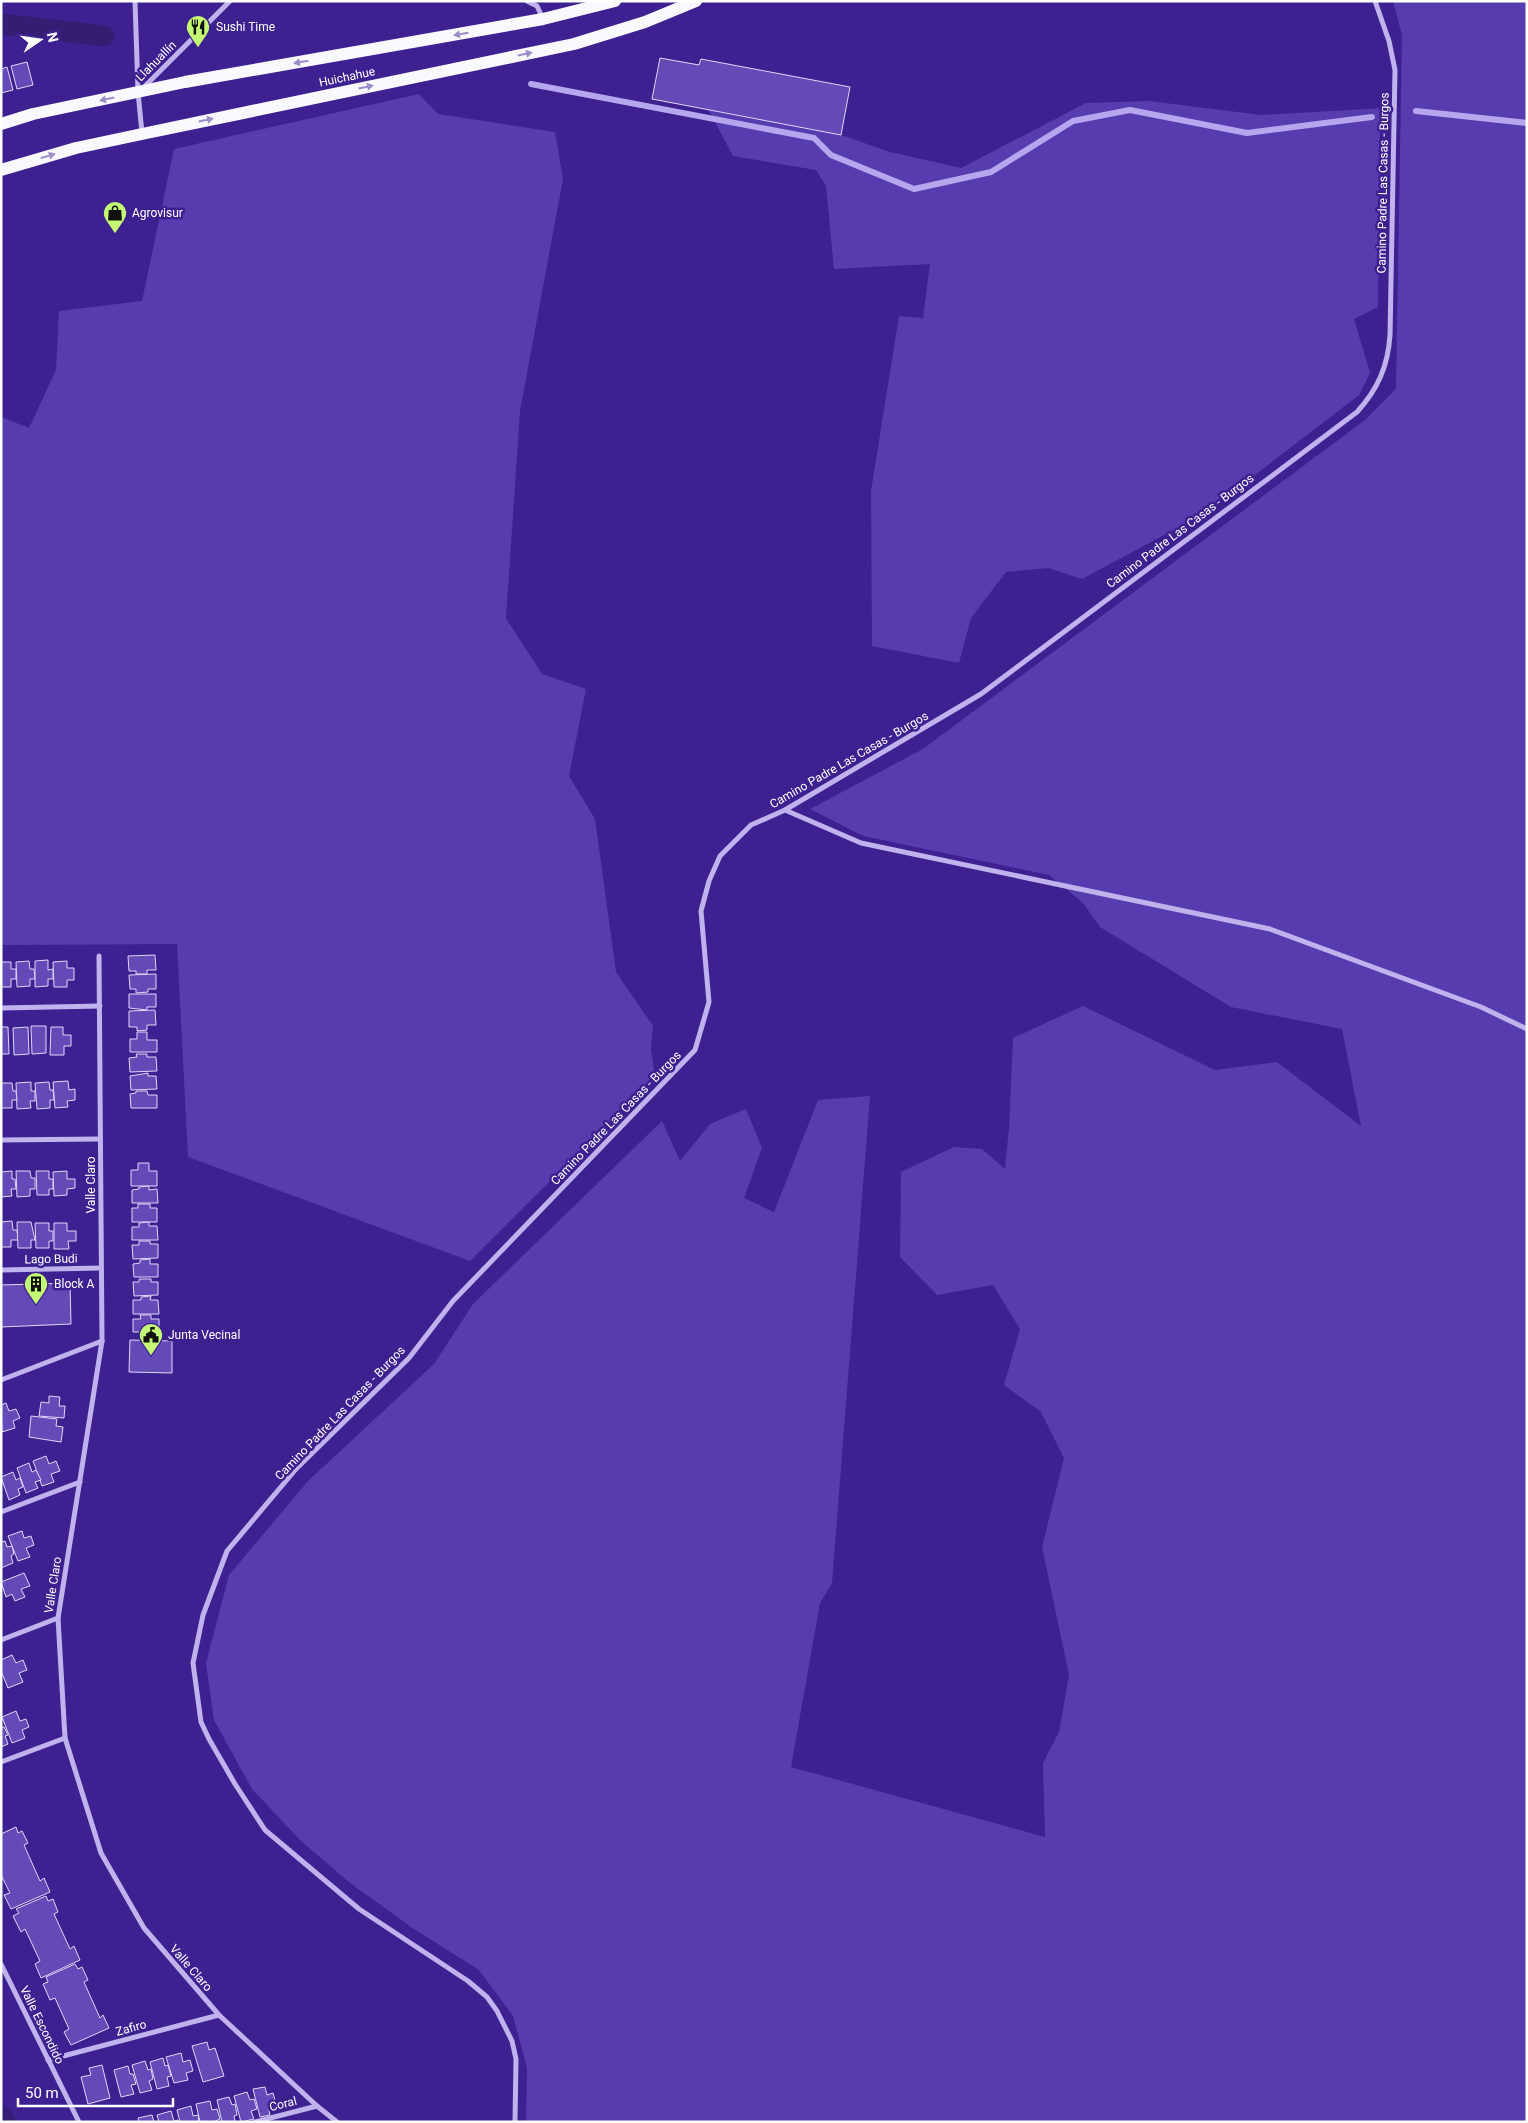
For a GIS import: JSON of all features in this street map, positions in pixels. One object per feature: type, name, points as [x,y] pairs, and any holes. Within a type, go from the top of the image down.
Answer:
[{"type":"main road","name":"Huichahue","points":[[1,124],[33,114],[185,82],[543,19],[615,1]]},
{"type":"main road","name":"Huichahue","points":[[1,170],[76,148],[574,44],[645,22],[696,1]]},
{"type":"street","points":[[135,1],[138,92],[142,134]]},
{"type":"street","name":"Llahuallín","points":[[138,92],[230,1]]},
{"type":"street","points":[[526,1],[537,6],[543,19]]},
{"type":"street","name":"Camino Padre Las Casas - Burgos","points":[[515,2122],[516,2059],[512,2041],[497,2011],[486,1997],[468,1981],[359,1909],[265,1830],[209,1739],[201,1722],[193,1662],[203,1615],[227,1551],[296,1469],[409,1358],[453,1300],[695,1050],[709,1002],[701,911],[708,881],[720,856],[751,825],[785,810],[981,694],[1357,412],[1375,390],[1386,364],[1390,335],[1395,70],[1389,41],[1375,1]]},
{"type":"street","points":[[785,810],[861,844],[1270,929],[1480,1006],[1527,1029]]},
{"type":"street","name":"Valle Claro","points":[[99,956],[102,1342],[58,1618],[66,1738],[101,1853],[144,1928],[219,2015],[317,2106],[337,2122]]},
{"type":"street","points":[[1,1008],[100,1006]]},
{"type":"street","points":[[1,1140],[100,1139]]},
{"type":"street","name":"Lago Budi","points":[[1,1270],[101,1268]]},
{"type":"street","points":[[1,1380],[102,1342]]},
{"type":"street","points":[[1,1512],[80,1482]]},
{"type":"street","points":[[1,1640],[58,1618]]},
{"type":"street","points":[[1,1762],[66,1738]]},
{"type":"street","name":"Valle Escondido","points":[[1,1964],[79,2122]]},
{"type":"street","name":"Zafiro","points":[[48,2060],[219,2015]]},
{"type":"street","name":"Coral","points":[[254,2122],[317,2106]]},
{"type":"shaded area","points":[[1393,1],[1527,1],[1527,2122],[526,2122],[527,2068],[513,2016],[479,1970],[414,1929],[350,1883],[301,1841],[252,1789],[214,1720],[206,1663],[229,1575],[308,1481],[434,1364],[473,1304],[662,1121],[680,1161],[710,1124],[746,1109],[762,1148],[744,1198],[774,1212],[818,1100],[870,1096],[832,1583],[820,1603],[791,1767],[1045,1837],[1043,1763],[1059,1732],[1069,1675],[1042,1547],[1064,1458],[1041,1412],[1004,1385],[1020,1329],[993,1285],[937,1295],[900,1257],[901,1172],[954,1147],[982,1149],[1005,1169],[1013,1038],[1083,1006],[1215,1070],[1277,1062],[1361,1126],[1342,1029],[1231,1007],[1100,927],[1083,903],[1049,875],[863,836],[810,809],[923,749],[1365,420],[1396,389],[1402,35]]},
{"type":"shaded area","points":[[419,94],[438,114],[555,132],[563,179],[520,411],[506,618],[542,674],[586,689],[569,776],[595,819],[616,972],[653,1026],[651,1049],[655,1076],[470,1261],[188,1157],[177,944],[1,945],[1,417],[29,428],[56,370],[59,311],[142,301],[174,149]]},
{"type":"shaded area","points":[[1149,101],[1261,115],[1385,108],[1380,129],[1378,307],[1354,319],[1370,373],[1359,395],[1207,512],[1082,579],[1049,568],[1006,572],[971,618],[959,663],[872,646],[871,491],[899,316],[923,318],[930,264],[834,269],[826,186],[816,170],[733,156],[708,109],[841,135],[890,152],[961,168],[1086,103]]},
{"type":"building","points":[[660,58],[699,65],[701,59],[850,87],[841,135],[652,99]]},
{"type":"building","points":[[27,62],[33,85],[17,89],[11,66]]},
{"type":"building","points":[[7,67],[13,90],[1,93],[1,69]]},
{"type":"building","points":[[155,955],[156,970],[147,970],[147,974],[136,974],[136,971],[129,971],[128,956]]},
{"type":"building","points":[[48,960],[48,970],[53,969],[53,979],[48,979],[48,986],[35,987],[35,961]]},
{"type":"building","points":[[29,961],[30,969],[34,969],[35,979],[30,979],[30,986],[17,987],[16,962]]},
{"type":"building","points":[[67,961],[67,968],[74,968],[74,980],[67,980],[67,987],[54,987],[53,962]]},
{"type":"building","points":[[1,962],[11,962],[11,969],[16,969],[16,979],[11,979],[11,987],[1,987]]},
{"type":"building","points":[[156,974],[156,989],[148,989],[148,992],[136,993],[136,989],[130,989],[129,975]]},
{"type":"building","points":[[129,994],[156,994],[156,1007],[147,1007],[147,1010],[129,1008]]},
{"type":"building","points":[[155,1010],[156,1025],[147,1025],[147,1030],[137,1031],[137,1027],[129,1027],[129,1011]]},
{"type":"building","points":[[31,1026],[46,1026],[46,1053],[32,1054]]},
{"type":"building","points":[[1,1027],[8,1027],[9,1054],[1,1054]]},
{"type":"building","points":[[28,1027],[29,1054],[14,1055],[13,1028]]},
{"type":"building","points":[[51,1027],[63,1027],[63,1035],[71,1035],[71,1046],[64,1046],[64,1055],[50,1055]]},
{"type":"building","points":[[137,1032],[147,1032],[147,1040],[157,1040],[157,1052],[130,1052],[130,1039],[137,1039]]},
{"type":"building","points":[[136,1054],[147,1054],[147,1057],[156,1057],[157,1071],[130,1072],[129,1058],[137,1057]]},
{"type":"building","points":[[148,1073],[148,1076],[156,1076],[157,1089],[131,1090],[130,1076]]},
{"type":"building","points":[[68,1081],[69,1090],[75,1089],[75,1100],[67,1101],[68,1107],[55,1108],[53,1082]]},
{"type":"building","points":[[31,1082],[31,1091],[35,1091],[35,1101],[30,1101],[31,1108],[17,1109],[16,1083]]},
{"type":"building","points":[[49,1082],[50,1090],[53,1090],[54,1100],[50,1100],[50,1108],[37,1109],[35,1083]]},
{"type":"building","points":[[1,1083],[12,1083],[13,1091],[16,1091],[17,1100],[12,1100],[12,1108],[1,1108]]},
{"type":"building","points":[[136,1091],[147,1091],[148,1095],[157,1095],[157,1108],[131,1108],[130,1094],[136,1093]]},
{"type":"building","points":[[138,1163],[149,1163],[149,1171],[157,1171],[157,1186],[131,1186],[131,1170],[138,1170]]},
{"type":"building","points":[[12,1171],[12,1179],[15,1179],[16,1189],[11,1189],[12,1196],[1,1197],[1,1172]]},
{"type":"building","points":[[16,1171],[30,1171],[31,1178],[35,1178],[35,1189],[30,1189],[30,1196],[17,1197]]},
{"type":"building","points":[[36,1171],[49,1171],[49,1179],[53,1179],[53,1189],[49,1189],[49,1195],[37,1195]]},
{"type":"building","points":[[67,1171],[67,1179],[75,1179],[75,1188],[67,1189],[67,1195],[54,1196],[53,1172]]},
{"type":"building","points":[[149,1186],[149,1190],[157,1189],[158,1203],[132,1203],[132,1190]]},
{"type":"building","points":[[138,1204],[150,1204],[150,1208],[157,1208],[157,1222],[132,1222],[132,1208],[138,1208]]},
{"type":"building","points":[[12,1221],[13,1230],[17,1230],[18,1240],[11,1240],[11,1247],[1,1247],[1,1222]]},
{"type":"building","points":[[17,1222],[31,1222],[35,1240],[31,1240],[31,1248],[18,1248]]},
{"type":"building","points":[[149,1222],[149,1226],[157,1226],[158,1240],[132,1240],[132,1227],[139,1227],[139,1223]]},
{"type":"building","points":[[35,1223],[49,1223],[49,1231],[53,1231],[53,1241],[49,1241],[49,1248],[36,1248]]},
{"type":"building","points":[[54,1223],[67,1223],[67,1231],[76,1231],[76,1241],[68,1241],[69,1249],[54,1249]]},
{"type":"building","points":[[139,1241],[150,1241],[150,1244],[158,1244],[158,1258],[133,1259],[132,1245],[139,1245]]},
{"type":"building","points":[[150,1259],[150,1264],[158,1264],[158,1277],[134,1277],[133,1264],[140,1263],[140,1260]]},
{"type":"building","points":[[139,1279],[151,1279],[151,1282],[158,1282],[158,1295],[134,1296],[133,1282],[139,1282]]},
{"type":"building","name":"Block A","points":[[70,1283],[71,1324],[1,1327],[1,1285]]},
{"type":"building","points":[[151,1296],[150,1300],[158,1300],[159,1314],[133,1314],[133,1300],[141,1300],[141,1297]]},
{"type":"building","points":[[140,1315],[151,1315],[151,1319],[159,1319],[159,1332],[133,1332],[133,1319],[141,1319]]},
{"type":"building","name":"Junta Vecinal","points":[[130,1340],[172,1341],[172,1373],[129,1372]]},
{"type":"building","points":[[49,1396],[60,1397],[59,1406],[65,1406],[64,1418],[39,1416],[41,1402],[49,1403]]},
{"type":"building","points":[[6,1403],[9,1411],[16,1409],[20,1418],[13,1421],[15,1428],[2,1432],[1,1405]]},
{"type":"building","points":[[31,1416],[57,1419],[56,1426],[63,1427],[61,1442],[29,1437]]},
{"type":"building","points":[[46,1456],[49,1464],[56,1461],[60,1471],[51,1474],[54,1482],[42,1486],[33,1461]]},
{"type":"building","points":[[29,1463],[32,1472],[36,1470],[41,1480],[35,1482],[38,1488],[26,1493],[17,1468]]},
{"type":"building","points":[[13,1472],[16,1480],[20,1478],[23,1487],[18,1489],[20,1495],[9,1500],[1,1477]]},
{"type":"building","points":[[22,1531],[24,1538],[31,1536],[34,1545],[26,1548],[30,1557],[18,1561],[8,1536]]},
{"type":"building","points":[[5,1541],[7,1547],[12,1546],[14,1554],[11,1556],[13,1563],[1,1568],[1,1542]]},
{"type":"building","points":[[24,1573],[30,1586],[21,1589],[25,1597],[15,1601],[12,1594],[6,1597],[1,1582]]},
{"type":"building","points":[[12,1655],[16,1663],[23,1660],[27,1670],[19,1673],[23,1682],[8,1688],[1,1671],[1,1660]]},
{"type":"building","points":[[16,1711],[20,1721],[26,1719],[29,1727],[22,1730],[25,1738],[12,1743],[2,1717]]},
{"type":"building","points":[[1,1727],[4,1727],[8,1735],[5,1736],[8,1744],[1,1747]]},
{"type":"building","points":[[16,1827],[18,1833],[22,1831],[28,1843],[24,1845],[40,1881],[44,1878],[50,1892],[11,1909],[4,1895],[10,1893],[1,1875],[1,1834]]},
{"type":"building","points":[[46,1896],[48,1901],[53,1899],[58,1912],[54,1914],[70,1949],[74,1946],[80,1960],[41,1978],[35,1964],[40,1961],[25,1929],[21,1932],[13,1916],[19,1913],[16,1909]]},
{"type":"building","points":[[75,1964],[78,1969],[82,1967],[88,1980],[84,1982],[100,2018],[103,2015],[109,2028],[71,2045],[64,2032],[69,2029],[55,1998],[50,2000],[43,1984],[48,1982],[46,1977]]},
{"type":"building","points":[[207,2042],[209,2050],[215,2048],[224,2076],[203,2082],[192,2046]]},
{"type":"building","points":[[181,2053],[183,2062],[190,2060],[193,2071],[186,2073],[188,2080],[174,2083],[166,2057]]},
{"type":"building","points":[[163,2058],[165,2066],[168,2065],[171,2076],[167,2077],[169,2086],[157,2089],[150,2062]]},
{"type":"building","points":[[145,2061],[148,2070],[151,2069],[153,2079],[149,2081],[152,2090],[140,2093],[132,2065]]},
{"type":"building","points":[[102,2065],[110,2098],[88,2104],[81,2077],[91,2075],[89,2068]]},
{"type":"building","points":[[128,2066],[136,2084],[131,2085],[134,2094],[121,2097],[114,2070]]},
{"type":"building","points":[[265,2087],[267,2095],[273,2093],[276,2104],[268,2106],[270,2115],[260,2117],[253,2089]]},
{"type":"building","points":[[247,2092],[250,2100],[254,2099],[257,2109],[251,2111],[254,2119],[241,2122],[234,2096]]},
{"type":"building","points":[[229,2097],[232,2105],[235,2104],[237,2115],[234,2116],[235,2122],[222,2122],[217,2100]]},
{"type":"building","points":[[210,2101],[212,2110],[217,2109],[220,2119],[213,2122],[200,2122],[196,2104]]},
{"type":"building","points":[[191,2106],[193,2116],[198,2115],[199,2122],[180,2122],[177,2110]]},
{"type":"building","points":[[171,2111],[174,2121],[178,2120],[179,2122],[159,2122],[157,2115]]},
{"type":"building","points":[[152,2115],[154,2122],[139,2122],[138,2118]]},
{"type":"waterway","points":[[1,24],[104,36]]},
{"type":"waterway","points":[[531,84],[814,138],[831,155],[914,189],[991,172],[1073,121],[1130,110],[1247,133],[1372,117]]},
{"type":"waterway","points":[[1416,111],[1527,123]]},
{"type":"waterway","points":[[1,2116],[5,2122]]},
{"type":"place","name":"Sushi Time","points":[[198,48]]},
{"type":"place","name":"Agrovisur","points":[[115,234]]},
{"type":"place","name":"Block A","points":[[36,1305]]},
{"type":"place","name":"Junta Vecinal","points":[[151,1356]]}]
